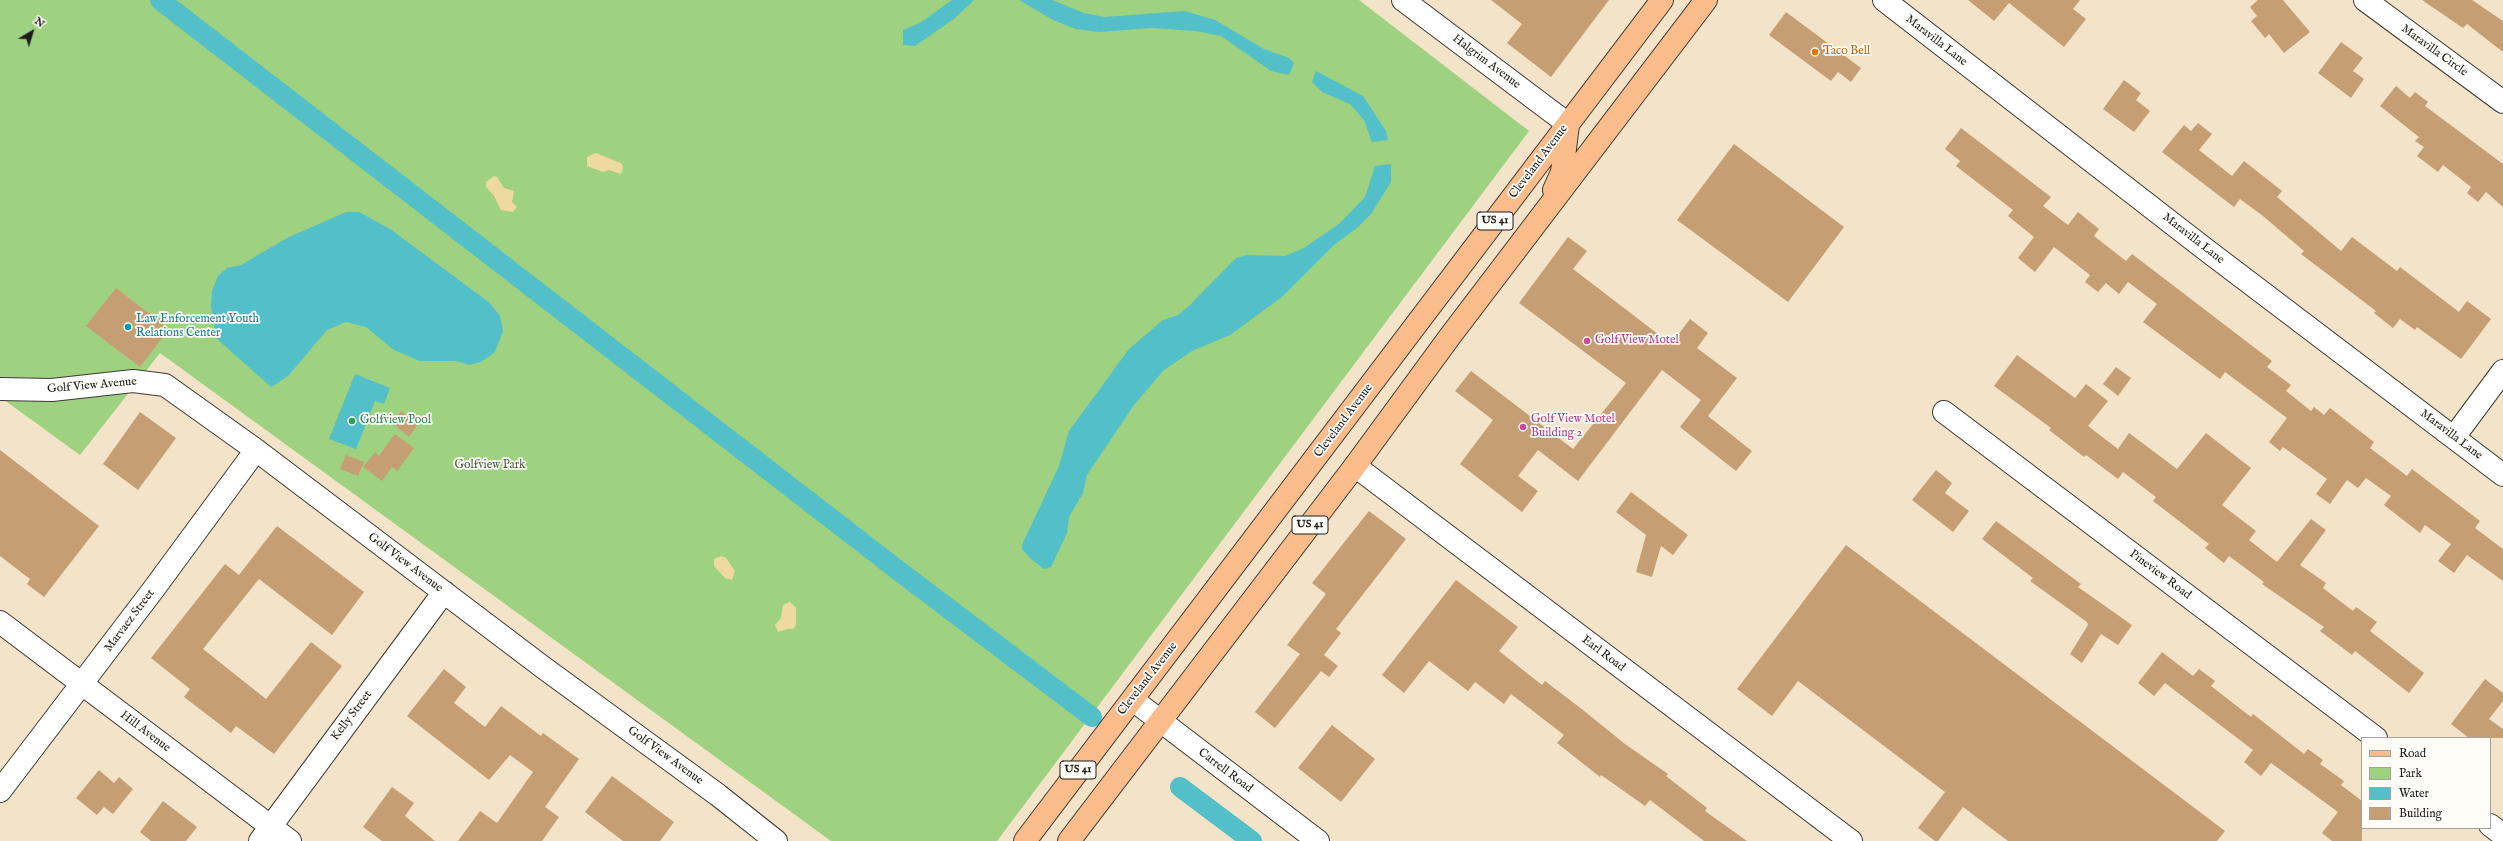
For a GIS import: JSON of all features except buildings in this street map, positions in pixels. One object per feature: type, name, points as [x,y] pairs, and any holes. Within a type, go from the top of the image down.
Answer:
[{"type":"main road","name":"Cleveland Avenue","points":[[1025,841],[1662,0]]},
{"type":"main road","name":"US 41","points":[[1069,841],[1355,466],[1450,335],[1706,0]]},
{"type":"main road","points":[[1545,212],[1562,172],[1568,124]]},
{"type":"street","name":"Halgrim Avenue","points":[[1403,0],[1568,124]]},
{"type":"street","name":"Maravilla Lane","points":[[1884,0],[2223,263],[2503,475]]},
{"type":"street","name":"Maravilla Circle","points":[[2365,0],[2503,102]]},
{"type":"street","points":[[2454,437],[2503,370]]},
{"type":"street","name":"Golf View Avenue","points":[[0,389],[52,390],[133,381],[165,384],[256,450],[444,592],[718,795],[776,841]]},
{"type":"street","name":"Pineview Road","points":[[1944,412],[2375,737]]},
{"type":"street","name":"Marvaez Street","points":[[0,790],[82,685],[256,450]]},
{"type":"street","name":"Earl Road","points":[[1355,466],[1851,841]]},
{"type":"street","name":"Kelly Street","points":[[266,834],[444,592]]},
{"type":"street","name":"Hill Avenue","points":[[0,622],[82,685],[266,834],[290,841]]},
{"type":"street","name":"Carrell Road","points":[[1133,700],[1318,841]]},
{"type":"street","points":[[2491,826],[2503,835]]},
{"type":"green space","name":"Golfview Park","points":[[0,0],[1359,0],[1529,131],[997,841],[831,841],[160,353],[80,455],[0,397]]},
{"type":"sand","points":[[596,153],[621,163],[623,166],[621,174],[609,170],[603,172],[587,166],[587,157]]},
{"type":"sand","points":[[494,176],[497,177],[504,188],[514,191],[512,202],[517,207],[513,212],[501,210],[494,196],[486,187],[486,182]]},
{"type":"sand","points":[[721,556],[726,558],[735,571],[732,580],[725,578],[714,566],[714,559]]},
{"type":"sand","points":[[790,602],[796,608],[796,625],[793,629],[778,632],[775,625],[781,618],[783,605]]},
{"type":"water","points":[[952,0],[974,0],[955,18],[915,46],[903,45],[903,30],[920,23]]},
{"type":"water","points":[[1019,0],[1052,0],[1084,13],[1104,17],[1185,11],[1215,20],[1264,49],[1289,58],[1294,63],[1289,75],[1271,71],[1221,36],[1196,31],[1151,28],[1099,32],[1076,29],[1053,20]]},
{"type":"water","points":[[1316,71],[1363,96],[1386,131],[1388,140],[1372,142],[1364,120],[1350,104],[1322,92],[1312,82]]},
{"type":"water","points":[[1391,164],[1391,182],[1371,214],[1358,227],[1334,245],[1282,297],[1230,335],[1192,351],[1164,370],[1134,405],[1087,475],[1083,493],[1069,517],[1067,533],[1051,567],[1044,569],[1031,559],[1022,549],[1022,545],[1059,466],[1069,431],[1129,349],[1163,320],[1178,315],[1189,306],[1236,258],[1247,255],[1285,256],[1304,248],[1340,223],[1365,197],[1375,166]]},
{"type":"water","points":[[346,212],[359,212],[390,229],[490,303],[500,316],[503,331],[495,352],[481,362],[470,365],[456,361],[420,361],[394,350],[366,327],[346,322],[327,330],[288,376],[271,387],[216,338],[211,306],[212,291],[218,276],[227,268],[241,265],[287,238]]},
{"type":"water","name":"Golfview Pool","points":[[355,374],[390,388],[384,404],[375,401],[356,449],[329,439]]},
{"type":"waterway","points":[[160,0],[899,571],[1092,717]]},
{"type":"waterway","points":[[1180,787],[1252,841]]},
{"type":"place","name":"Taco Bell","points":[[1815,52]]},
{"type":"place","name":"Law Enforcement Youth Relations Center","points":[[128,327]]},
{"type":"place","name":"Golf View Motel","points":[[1587,341]]},
{"type":"place","name":"Golfview Pool","points":[[352,421]]},
{"type":"place","name":"Golf View Motel Building 2","points":[[1523,427]]}]
